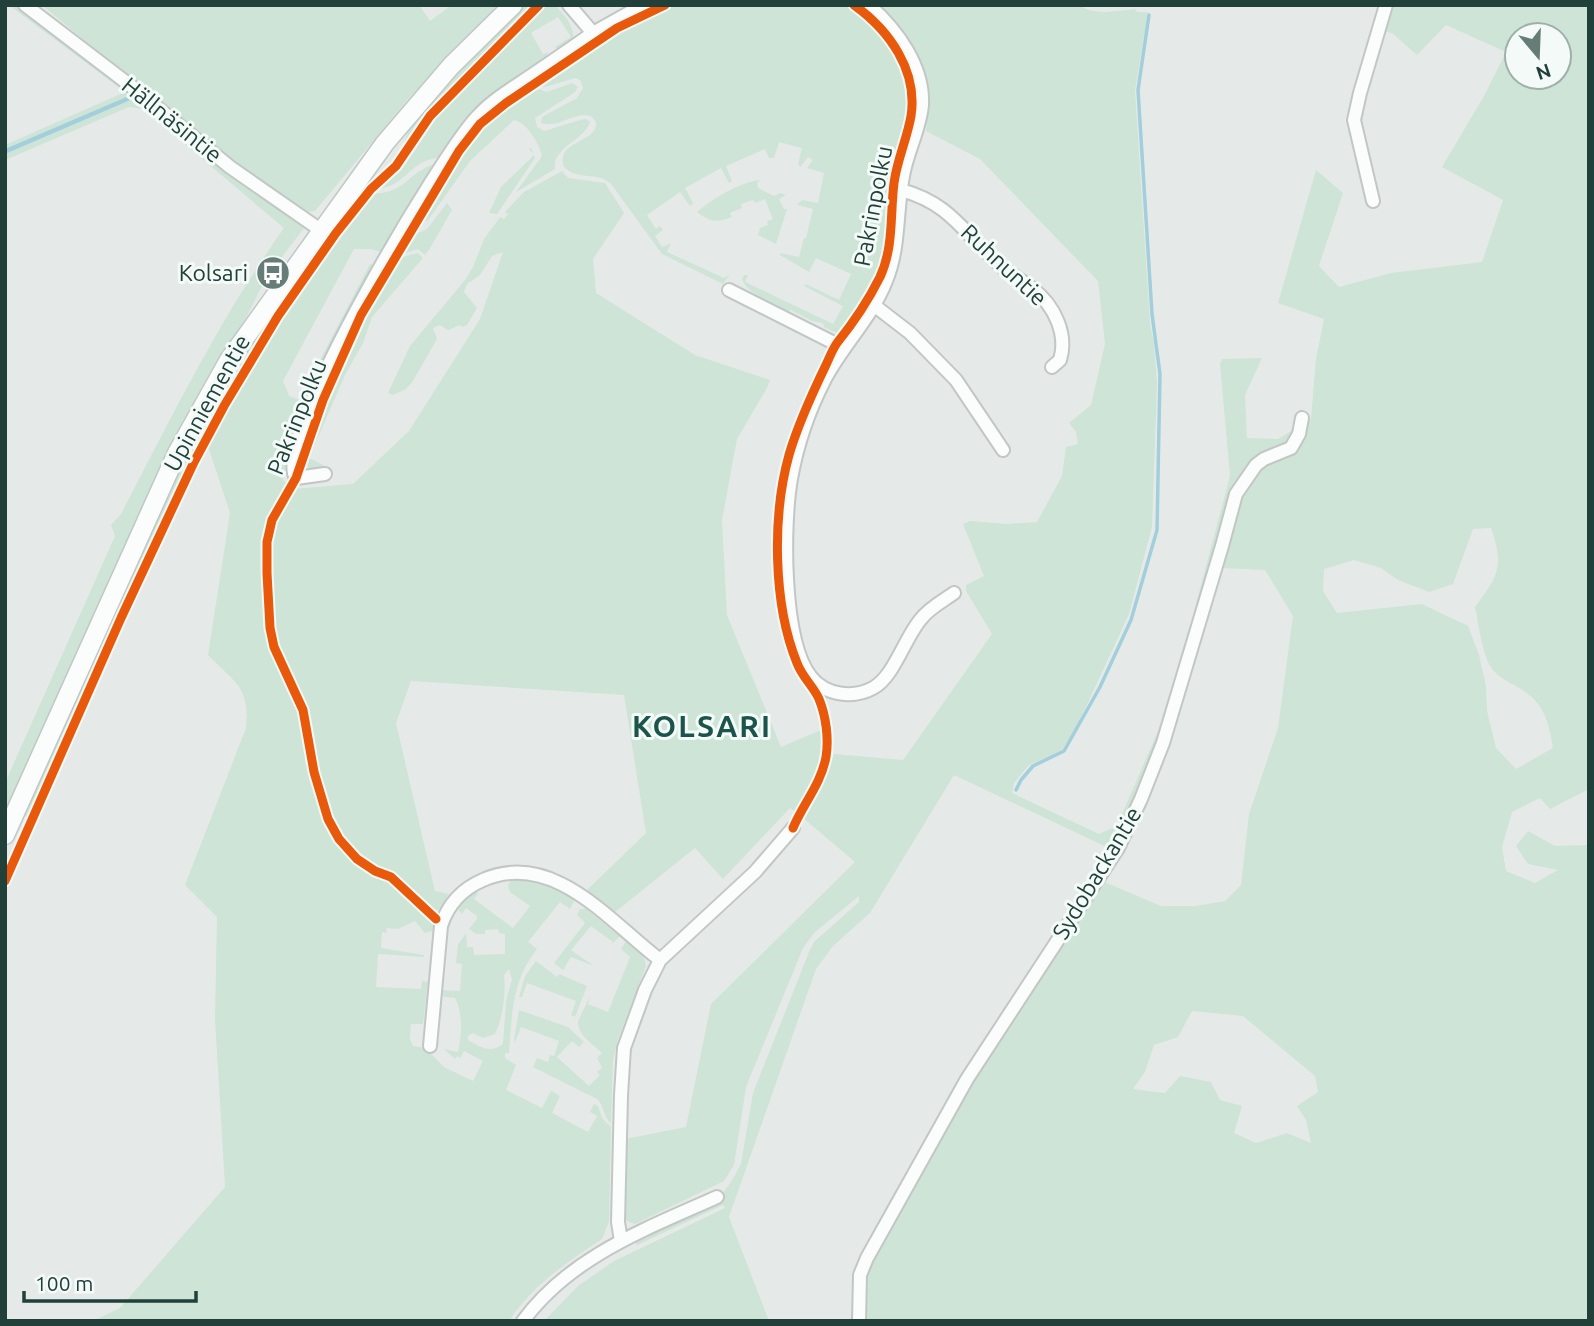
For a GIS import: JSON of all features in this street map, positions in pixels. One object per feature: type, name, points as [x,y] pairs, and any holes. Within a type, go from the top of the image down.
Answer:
[{"type":"main road","name":"Upinniementie","points":[[5,835],[177,453],[229,360],[386,143],[464,53],[513,5]]},
{"type":"street","name":"Hällnäsintie","points":[[25,5],[131,86],[230,167],[322,231]]},
{"type":"street","points":[[569,5],[593,33]]},
{"type":"street","points":[[325,474],[296,478],[291,466],[298,439],[355,311],[456,142],[478,115],[499,97],[593,33],[643,5]]},
{"type":"street","points":[[869,5],[888,23],[906,48],[920,82],[922,106],[901,190],[896,251],[875,306],[825,379],[799,444],[791,481],[787,519],[787,585],[794,633],[810,676],[824,689],[848,694],[861,693],[877,686],[890,670],[921,618],[954,593]]},
{"type":"street","points":[[1373,201],[1354,120],[1386,5]]},
{"type":"street","name":"Ruhnuntie","points":[[901,190],[930,201],[952,215],[1003,268],[1046,300],[1058,324],[1063,344],[1060,360],[1052,367]]},
{"type":"street","points":[[729,290],[844,348]]},
{"type":"street","points":[[875,306],[910,333],[950,373],[1003,450]]},
{"type":"street","name":"Sydobackantie","points":[[859,1321],[860,1275],[867,1258],[967,1079],[1118,848],[1141,799],[1175,704],[1236,494],[1256,465],[1291,448],[1299,434],[1302,418]]},
{"type":"street","points":[[621,1241],[618,1209],[624,1048],[645,990],[660,960],[755,872],[793,828]]},
{"type":"street","points":[[430,1046],[441,926],[446,910],[458,895],[475,883],[490,877],[505,872],[526,871],[568,887],[660,960]]},
{"type":"street","points":[[523,1321],[552,1287],[591,1257],[717,1197]]},
{"type":"green space","points":[[9,5],[21,5],[304,223],[304,228],[266,278],[173,444],[5,814],[5,783],[115,536],[111,525],[121,514],[218,332],[284,228],[143,109],[129,107],[5,160],[5,154],[134,98],[131,95],[5,149],[5,145],[125,92]]},
{"type":"green space","points":[[42,5],[419,5],[430,21],[452,5],[501,5],[409,98],[315,211],[307,212],[290,204],[216,150]]},
{"type":"green space","points":[[525,5],[537,5],[420,123],[408,146],[404,142],[413,120],[479,49]]},
{"type":"green space","points":[[544,5],[555,5],[566,18],[573,31],[573,42],[558,51],[555,47],[571,37],[558,17],[531,33],[543,54],[548,52],[545,60],[471,116],[440,157],[421,163],[395,183],[378,188],[377,185],[398,167],[431,120]]},
{"type":"green space","points":[[674,5],[849,6],[863,14],[874,26],[896,52],[905,68],[910,100],[892,179],[886,244],[872,286],[841,335],[824,327],[823,323],[812,321],[791,310],[789,312],[762,298],[749,289],[742,279],[744,275],[748,275],[745,282],[833,324],[843,306],[804,286],[806,284],[839,300],[851,274],[816,258],[809,272],[780,255],[799,257],[813,209],[797,205],[802,200],[818,203],[824,173],[807,168],[813,160],[808,157],[800,167],[798,164],[802,148],[779,142],[774,158],[769,158],[765,149],[726,166],[732,181],[729,183],[721,168],[685,188],[693,203],[690,206],[680,192],[647,215],[656,229],[660,226],[663,230],[655,236],[662,247],[671,243],[667,252],[724,278],[730,274],[723,284],[662,254],[606,180],[575,174],[564,167],[564,154],[567,150],[595,130],[596,123],[593,118],[584,115],[552,124],[541,123],[542,117],[577,98],[583,88],[580,80],[575,78],[545,87],[539,82],[621,30]]},
{"type":"green space","points":[[878,5],[1078,5],[1099,12],[1135,9],[1137,12],[1148,12],[1135,90],[1150,324],[1157,383],[1152,527],[1129,614],[1078,724],[1062,750],[1028,766],[1014,783],[1012,793],[1099,834],[1117,826],[1158,731],[1192,619],[1230,476],[1220,364],[1222,359],[1262,358],[1245,395],[1247,438],[1278,439],[1311,419],[1316,359],[1324,319],[1278,303],[1316,170],[1343,193],[1319,266],[1339,287],[1391,273],[1482,262],[1503,200],[1442,167],[1503,58],[1503,91],[1573,91],[1573,21],[1503,21],[1503,51],[1446,25],[1417,55],[1392,33],[1382,31],[1390,5],[1589,5],[1589,789],[1550,809],[1540,798],[1512,812],[1502,847],[1506,871],[1535,883],[1558,870],[1528,864],[1516,846],[1528,831],[1555,846],[1589,845],[1589,1321],[864,1321],[865,1279],[872,1258],[977,1075],[1102,881],[1161,906],[1196,906],[1225,901],[1241,885],[1249,814],[1278,728],[1293,616],[1265,570],[1222,568],[1245,482],[1238,479],[1169,717],[1113,850],[954,775],[870,913],[833,946],[816,969],[729,1217],[769,1321],[544,1321],[578,1286],[614,1261],[725,1208],[723,1205],[637,1245],[634,1240],[717,1201],[731,1182],[741,1164],[753,1093],[809,952],[814,942],[859,902],[859,896],[814,933],[803,948],[746,1087],[734,1165],[724,1181],[635,1224],[627,1221],[623,1212],[625,1139],[686,1127],[711,1004],[855,862],[802,817],[819,789],[834,754],[903,760],[992,634],[966,591],[966,585],[984,576],[963,524],[970,521],[1007,524],[1037,522],[1062,476],[1066,447],[1078,444],[1076,432],[1069,423],[1091,405],[1105,344],[1098,281],[980,159],[926,131],[927,94],[924,77],[903,33]],"holes":[[[1491,528],[1498,561],[1494,578],[1475,607],[1481,640],[1493,670],[1540,706],[1553,748],[1516,769],[1496,748],[1487,711],[1486,686],[1479,655],[1468,626],[1422,604],[1337,613],[1323,591],[1324,569],[1354,560],[1381,568],[1398,580],[1429,592],[1453,584],[1473,529]],[[1192,1011],[1243,1016],[1315,1076],[1318,1092],[1297,1106],[1306,1120],[1311,1143],[1287,1133],[1256,1143],[1234,1133],[1242,1106],[1220,1100],[1211,1082],[1180,1076],[1165,1093],[1133,1089],[1145,1072],[1154,1045],[1178,1037]]]},
{"type":"green space","points":[[572,83],[578,87],[574,93],[535,118],[537,127],[544,131],[580,120],[586,119],[590,122],[587,129],[558,155],[555,169],[516,192],[542,156],[532,134],[514,120],[470,161],[428,220],[421,223],[460,155],[493,115],[532,87],[547,92]]},
{"type":"green space","points":[[534,155],[535,158],[497,214],[489,213],[501,187]]},
{"type":"green space","points":[[431,165],[436,167],[385,253],[371,249],[354,249],[283,381],[289,396],[307,403],[283,480],[293,489],[353,484],[409,431],[480,319],[503,252],[492,256],[480,275],[467,284],[464,292],[477,308],[467,325],[448,330],[440,325],[433,328],[437,339],[413,381],[406,389],[393,395],[388,393],[410,346],[465,280],[484,239],[500,217],[504,219],[508,214],[505,212],[524,192],[562,171],[568,178],[605,183],[624,213],[593,259],[596,293],[695,355],[770,380],[737,439],[722,520],[727,615],[781,747],[821,730],[822,753],[818,774],[797,813],[790,808],[723,879],[695,848],[614,913],[586,891],[646,833],[624,695],[411,681],[396,723],[435,891],[449,894],[439,910],[427,912],[434,923],[433,931],[425,933],[415,921],[398,929],[387,928],[386,933],[382,932],[381,948],[424,957],[378,954],[376,987],[421,989],[422,981],[428,982],[423,1024],[411,1024],[410,1039],[413,1046],[425,1048],[444,1067],[473,1081],[483,1061],[464,1051],[460,1058],[457,1056],[455,1059],[444,1049],[458,1052],[461,1017],[455,998],[439,996],[439,990],[460,991],[462,964],[456,963],[458,945],[466,933],[467,947],[473,947],[474,955],[505,954],[505,934],[499,933],[498,929],[476,934],[469,929],[477,916],[466,908],[462,914],[456,907],[477,891],[474,899],[513,928],[530,906],[510,892],[508,886],[512,878],[546,882],[575,899],[570,909],[560,902],[528,942],[537,949],[522,973],[515,998],[509,1053],[505,1053],[505,1058],[516,1065],[506,1090],[542,1108],[551,1091],[560,1096],[552,1113],[588,1132],[597,1116],[590,1112],[594,1104],[598,1106],[602,1118],[611,1127],[609,1222],[602,1239],[539,1286],[509,1321],[93,1321],[120,1308],[225,1187],[215,1019],[217,917],[185,885],[246,728],[247,714],[239,686],[208,655],[230,513],[207,443],[288,306],[371,194],[398,188]],"holes":[[[509,969],[512,979],[506,1001],[503,1044],[489,1049],[468,1040],[468,1036],[473,1033],[483,1038],[495,1034],[503,1005],[504,975]]]},
{"type":"green space","points":[[760,180],[757,183],[758,188],[774,196],[780,193],[786,195],[779,199],[784,209],[787,209],[776,244],[758,235],[760,228],[773,219],[765,199],[741,204],[742,208],[730,213],[732,217],[722,220],[709,220],[697,212],[727,192]]},
{"type":"green space","points":[[447,203],[452,210],[425,255],[418,249],[402,254],[410,237],[427,229]]},
{"type":"green space","points":[[329,232],[330,238],[264,334],[205,435],[136,577],[30,817],[27,817],[24,814],[161,507],[199,430],[265,317]]},
{"type":"green space","points":[[418,253],[423,258],[372,317],[363,343],[345,375],[309,458],[324,467],[309,470],[304,454],[357,331],[381,288],[391,278],[391,271],[399,258]]},
{"type":"green space","points":[[370,264],[375,266],[311,393],[306,387]]},
{"type":"green space","points":[[580,909],[586,909],[620,936],[612,944],[613,942],[591,926],[571,950],[594,966],[571,957],[563,970],[554,963],[585,923],[577,915]]},
{"type":"green space","points":[[626,941],[643,953],[646,966],[618,1039],[613,1060],[611,1123],[597,1099],[533,1067],[537,1058],[548,1062],[550,1055],[554,1056],[559,1041],[521,1027],[515,1042],[514,1040],[519,1010],[568,1027],[584,1042],[579,1047],[572,1041],[557,1057],[589,1086],[600,1075],[597,1072],[602,1068],[597,1058],[602,1053],[580,1031],[578,1021],[590,996],[588,1004],[608,1012],[630,957],[621,949]]},
{"type":"green space","points":[[536,961],[557,977],[559,974],[587,986],[575,1017],[571,1015],[576,1001],[527,983],[522,997],[519,997],[525,976]]},
{"type":"water","points":[[131,95],[135,98],[5,154],[5,149]]},
{"type":"waterway","points":[[1016,790],[1033,766],[1064,751],[1100,687],[1131,620],[1157,530],[1160,374],[1152,314],[1138,90],[1149,15]]},
{"type":"cycle path","points":[[5,881],[121,618],[194,462],[278,316],[336,233],[371,189],[396,166],[430,116],[539,5]]},
{"type":"cycle path","name":"Pakrinpolku","points":[[436,919],[391,877],[375,871],[357,859],[339,839],[328,819],[314,772],[303,710],[274,647],[270,628],[267,542],[272,520],[296,478],[323,400],[361,315],[459,151],[480,124],[506,103],[617,28],[665,5]]},
{"type":"cycle path","name":"Pakrinpolku","points":[[793,828],[824,767],[827,743],[821,706],[797,663],[783,614],[778,560],[783,479],[801,421],[832,352],[866,303],[884,266],[890,242],[895,174],[911,116],[910,83],[899,53],[879,27],[854,5]]},
{"type":"place","name":"Kolsari","points":[[273,273]]},
{"type":"district","name":"KOLSARI","points":[[702,727]]}]
